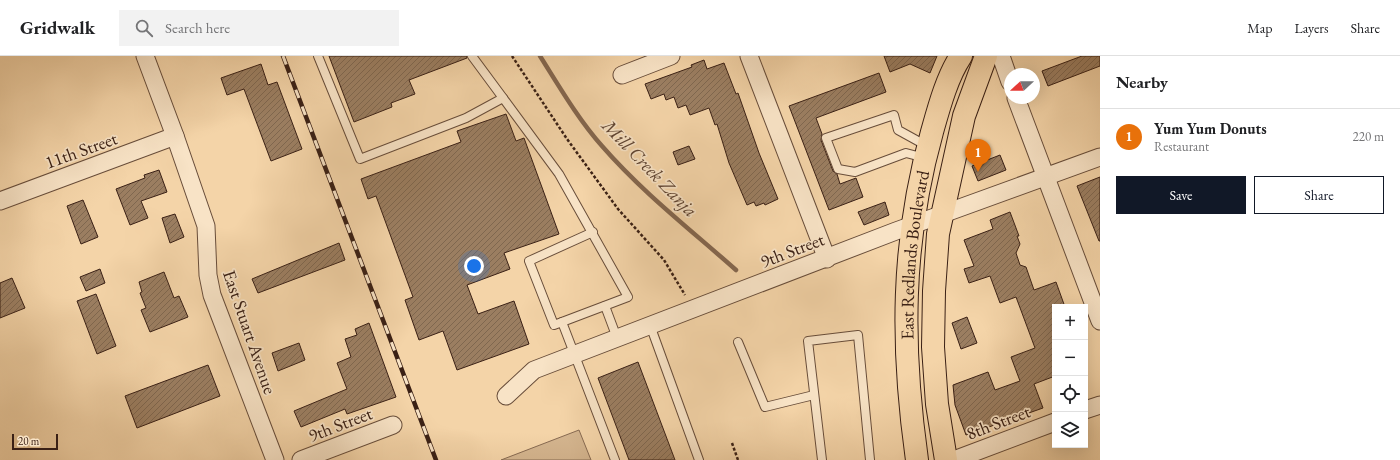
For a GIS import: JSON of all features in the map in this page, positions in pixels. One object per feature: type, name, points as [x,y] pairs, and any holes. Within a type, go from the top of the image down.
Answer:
[{"type":"main road","name":"East Redlands Boulevard","points":[[917,460],[910,410],[905,319],[913,226],[926,152],[937,114],[956,64],[961,56]]},
{"type":"main road","name":"East Redlands Boulevard","points":[[946,460],[937,404],[933,347],[934,291],[940,215],[964,116],[986,56]]},
{"type":"street","name":"East Stuart Avenue","points":[[145,56],[176,136],[206,226],[208,275],[212,295],[275,460]]},
{"type":"street","points":[[622,75],[671,56]]},
{"type":"street","points":[[749,56],[827,259]]},
{"type":"street","points":[[1001,56],[1005,68]]},
{"type":"street","points":[[1018,104],[1100,321]]},
{"type":"street","name":"11th Street","points":[[0,201],[176,136]]},
{"type":"street","name":"9th Street","points":[[506,396],[534,370],[940,215],[1100,157]]},
{"type":"street","points":[[1088,409],[1100,405]]},
{"type":"street","name":"8th Street","points":[[954,460],[1052,423]]},
{"type":"street","name":"9th Street","points":[[301,460],[393,425]]},
{"type":"lane","points":[[318,56],[360,159],[466,118],[503,98]]},
{"type":"lane","points":[[472,56],[559,174],[592,232],[628,297],[554,325],[529,261],[592,232]]},
{"type":"lane","points":[[894,115],[898,130],[926,152],[906,153],[855,172],[838,168],[826,138],[894,115]]},
{"type":"lane","points":[[605,306],[617,338]]},
{"type":"lane","points":[[562,322],[576,354],[616,460]]},
{"type":"lane","points":[[650,325],[699,460]]},
{"type":"lane","points":[[822,460],[808,341],[858,335],[870,460]]},
{"type":"lane","points":[[738,342],[764,407],[814,395]]},
{"type":"path","points":[[512,56],[567,139],[618,209],[664,260],[677,279],[692,309]]},
{"type":"path","points":[[732,443],[738,460]]},
{"type":"shaded area","points":[[579,430],[591,460],[501,460]]},
{"type":"building","points":[[329,56],[467,56],[467,58],[409,80],[415,94],[391,103],[392,107],[354,122]]},
{"type":"building","points":[[884,56],[937,56],[930,73],[910,64],[890,72]]},
{"type":"building","points":[[1082,56],[1100,56],[1100,66],[1048,86],[1042,71]]},
{"type":"building","points":[[704,60],[707,69],[724,63],[736,94],[738,93],[759,153],[778,199],[765,205],[764,203],[756,206],[754,202],[747,205],[729,163],[717,124],[715,125],[709,108],[690,115],[686,105],[678,108],[674,97],[666,100],[664,94],[651,99],[645,84],[692,67],[691,65]]},
{"type":"building","points":[[261,64],[268,85],[277,82],[302,149],[271,161],[244,89],[227,95],[221,78]]},
{"type":"building","points":[[879,73],[886,92],[816,118],[822,134],[821,140],[833,171],[837,174],[840,184],[856,178],[863,197],[829,210],[789,106]]},
{"type":"building","points":[[506,114],[516,141],[524,138],[559,234],[504,253],[510,269],[467,285],[478,314],[514,301],[529,344],[457,370],[443,331],[419,340],[405,300],[413,297],[376,196],[368,199],[361,179],[461,142],[457,131]]},
{"type":"building","points":[[689,146],[695,159],[678,165],[673,152]]},
{"type":"building","points":[[1000,155],[1006,170],[978,181],[972,166]]},
{"type":"building","points":[[159,170],[167,192],[141,201],[148,218],[130,225],[116,189],[145,178],[144,175]]},
{"type":"building","points":[[1100,177],[1100,241],[1099,241],[1077,186]]},
{"type":"building","points":[[83,200],[98,237],[81,244],[67,206]]},
{"type":"building","points":[[885,202],[889,215],[864,225],[858,212]]},
{"type":"building","points":[[1010,212],[1019,236],[1017,236],[1020,244],[1016,253],[1020,265],[1026,267],[1034,290],[1056,282],[1064,304],[1052,304],[1052,377],[1034,384],[1043,408],[966,435],[955,405],[953,385],[988,372],[995,390],[1020,381],[1011,357],[1035,348],[1016,297],[1000,303],[990,276],[969,283],[964,269],[974,266],[964,240],[993,229],[990,220]]},
{"type":"building","points":[[175,214],[184,237],[170,243],[162,218]]},
{"type":"building","points":[[339,243],[345,260],[258,293],[252,279]]},
{"type":"building","points":[[100,269],[105,283],[86,291],[80,277]]},
{"type":"building","points":[[164,272],[174,298],[179,296],[188,317],[150,332],[141,310],[146,308],[140,293],[142,292],[139,282]]},
{"type":"building","points":[[12,278],[25,308],[0,318],[0,283]]},
{"type":"building","points":[[96,294],[116,346],[97,354],[77,301]]},
{"type":"building","points":[[967,317],[977,343],[961,349],[952,323]]},
{"type":"building","points":[[369,323],[396,397],[347,414],[345,409],[301,427],[294,411],[347,389],[337,363],[351,357],[345,339],[357,335],[355,329]]},
{"type":"building","points":[[299,343],[305,360],[278,371],[272,353]]},
{"type":"building","points":[[638,362],[675,460],[629,460],[598,378]]},
{"type":"building","points":[[208,365],[220,396],[137,428],[125,396]]},
{"type":"waterway","name":"Mill Creek Zanja","points":[[540,56],[569,102],[593,136],[602,146],[634,180],[736,270]]},
{"type":"railway","points":[[283,56],[436,460]]},
{"type":"place","name":"Yum Yum Donuts","points":[[978,172]]}]
